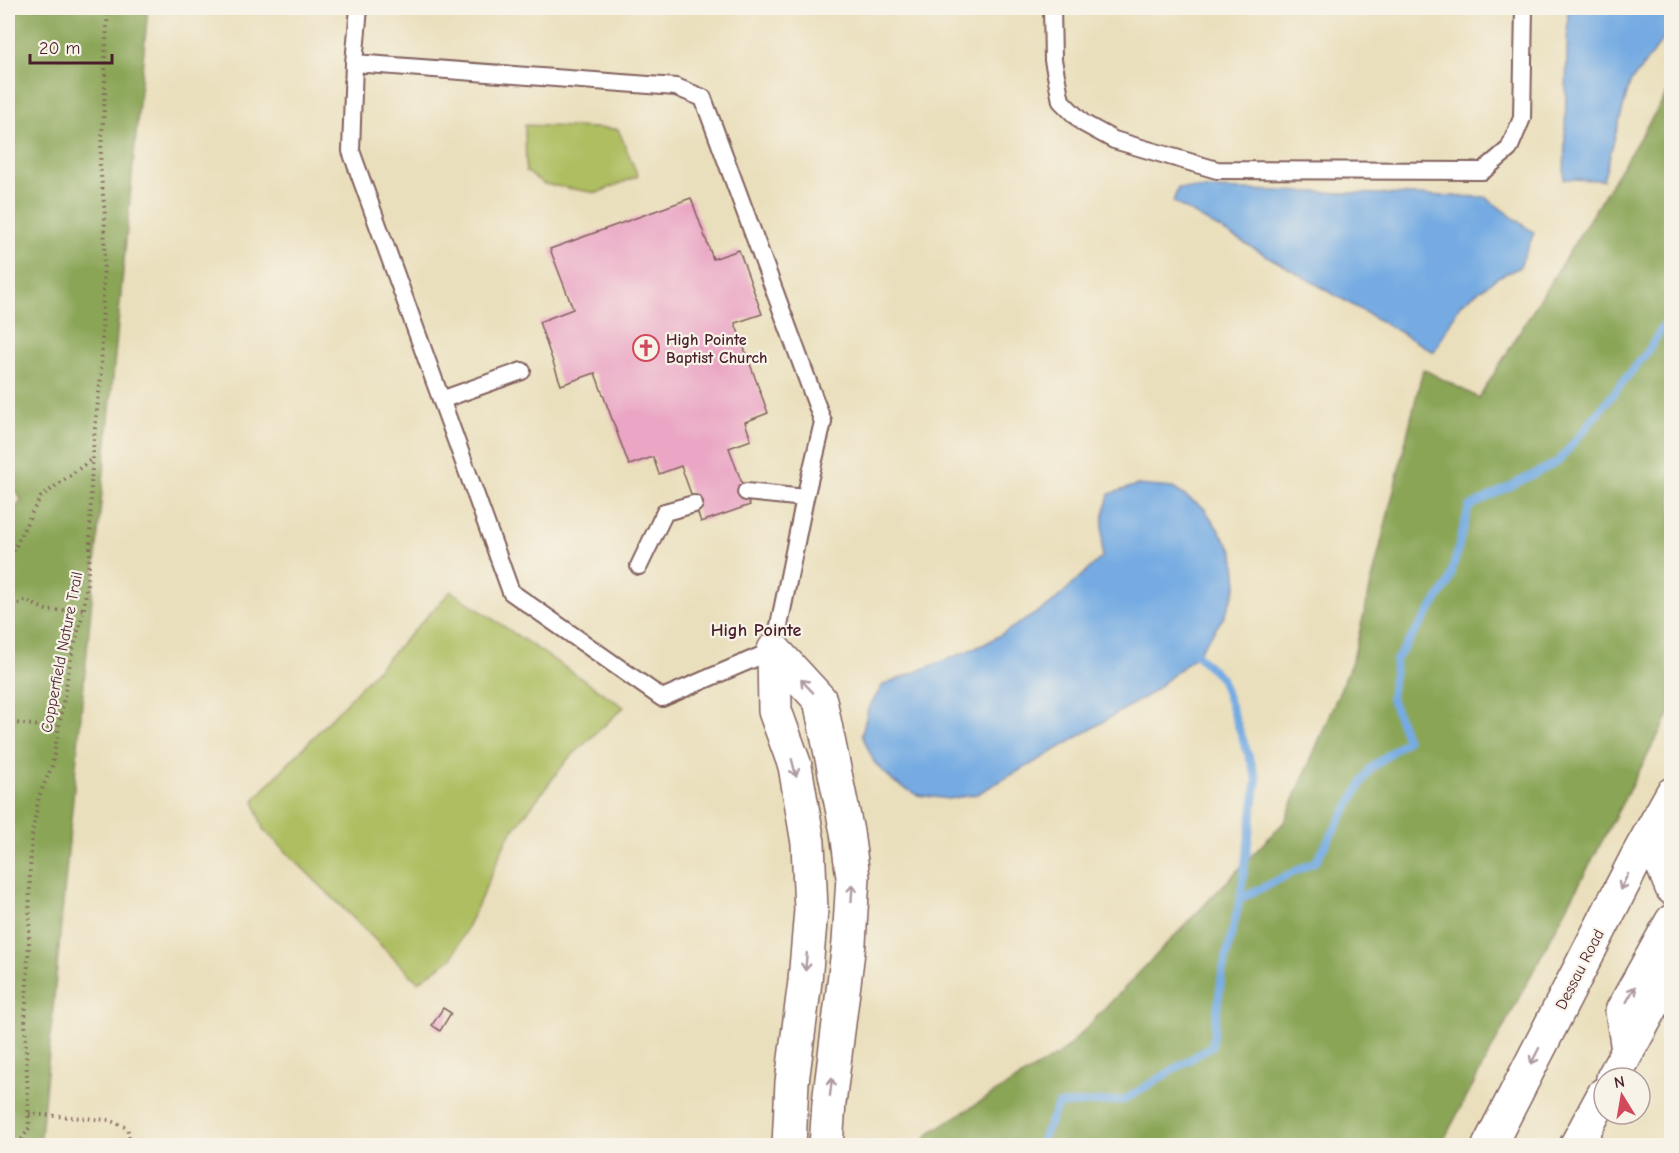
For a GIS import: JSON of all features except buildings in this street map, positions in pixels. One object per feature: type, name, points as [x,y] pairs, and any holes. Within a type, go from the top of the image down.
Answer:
[{"type":"street","points":[[774,650],[775,711],[795,766],[808,843],[811,910],[805,981],[792,1082],[789,1146]]},
{"type":"street","points":[[774,650],[820,700],[847,832],[853,876],[849,943],[826,1146]]},
{"type":"street","name":"Dessau Road","points":[[1489,1146],[1671,794]]},
{"type":"street","points":[[1650,834],[1671,888]]},
{"type":"street","points":[[1628,1050],[1622,1011],[1671,921]]},
{"type":"street","points":[[1619,1066],[1671,970]]},
{"type":"street","points":[[1576,1146],[1592,1116]]},
{"type":"lane","points":[[354,63],[676,87],[703,98],[823,422],[774,650],[662,698],[510,592],[351,151],[354,63],[359,8]]},
{"type":"lane","points":[[1052,8],[1053,60],[1061,100],[1083,123],[1114,140],[1217,170],[1483,171],[1509,149],[1522,118],[1524,8]]},
{"type":"lane","points":[[441,400],[522,371]]},
{"type":"lane","points":[[746,492],[805,498]]},
{"type":"lane","points":[[639,566],[665,512],[694,504]]},
{"type":"path","name":"Copperfield Nature Trail","points":[[12,1146],[20,1142],[29,1128],[25,1022],[32,834],[39,796],[52,766],[71,657],[84,609],[90,554],[92,459],[101,375],[105,216],[100,165],[108,8]]},
{"type":"path","points":[[8,562],[41,497],[92,459]]},
{"type":"path","points":[[8,610],[25,600],[48,611],[84,609]]},
{"type":"path","points":[[8,716],[16,723],[58,728]]},
{"type":"path","points":[[29,1114],[109,1120],[127,1128],[132,1146]]},
{"type":"green space","points":[[8,8],[148,8],[40,1146],[8,1145],[8,523],[21,499],[8,481]]},
{"type":"green space","points":[[1671,87],[1671,711],[1441,1145],[920,1145],[932,1131],[1064,1051],[1285,821],[1353,659],[1423,369],[1479,398]]},
{"type":"green space","points":[[525,125],[618,129],[638,176],[597,193],[544,184],[526,171]]},
{"type":"green space","points":[[451,591],[624,707],[567,760],[508,837],[452,958],[418,982],[263,829],[254,800]]},
{"type":"water","points":[[1568,8],[1671,8],[1671,29],[1630,83],[1603,180],[1564,179]]},
{"type":"water","points":[[1178,188],[1485,197],[1534,233],[1519,268],[1498,277],[1460,305],[1434,352],[1173,202]]},
{"type":"water","points":[[1137,485],[1173,488],[1204,508],[1234,553],[1237,585],[1224,617],[1197,655],[1150,694],[977,794],[949,799],[917,795],[894,782],[874,762],[862,735],[868,709],[883,685],[985,644],[1050,605],[1102,557],[1103,519],[1109,494]]},
{"type":"waterway","points":[[1039,1146],[1058,1105],[1124,1100],[1212,1046],[1222,974],[1240,899],[1316,861],[1370,769],[1407,740],[1391,698],[1396,660],[1449,583],[1469,507],[1558,462],[1648,351],[1672,312]]},
{"type":"waterway","points":[[1197,655],[1221,678],[1257,779],[1240,899]]},
{"type":"place","name":"High Pointe Baptist Church","points":[[646,348]]},
{"type":"district","name":"High Pointe","points":[[756,630]]}]
